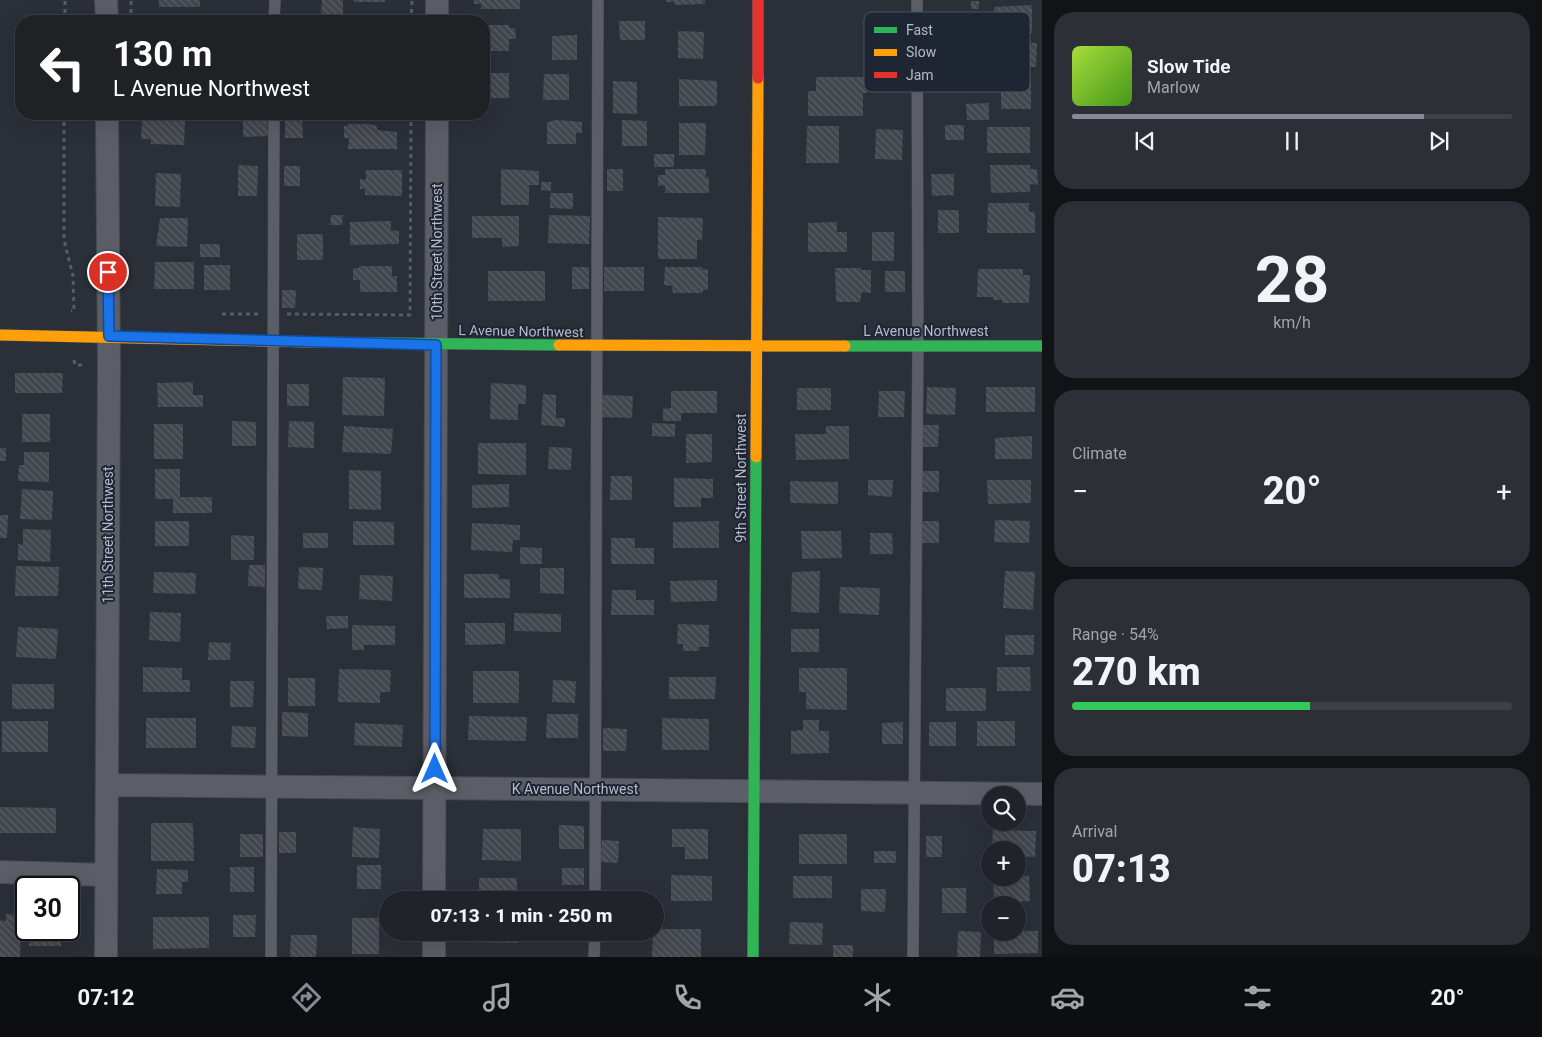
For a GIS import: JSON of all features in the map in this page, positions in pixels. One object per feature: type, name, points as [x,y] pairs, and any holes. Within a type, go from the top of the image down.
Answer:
[{"type":"street","points":[[106,0],[107,15]]},
{"type":"street","points":[[437,0],[437,15]]},
{"type":"street","name":"9th Street Northwest","points":[[753,957],[758,0]]},
{"type":"street","name":"11th Street Northwest","points":[[106,957],[109,336],[107,120]]},
{"type":"street","name":"10th Street Northwest","points":[[434,891],[437,120]]},
{"type":"street","name":"L Avenue Northwest","points":[[0,335],[597,347],[1042,346]]},
{"type":"street","name":"K Avenue Northwest","points":[[108,785],[1042,794]]},
{"type":"street","points":[[0,872],[106,875]]},
{"type":"street","points":[[434,941],[434,957]]},
{"type":"lane","points":[[274,15],[275,0]]},
{"type":"lane","points":[[595,891],[598,0]]},
{"type":"lane","points":[[913,957],[918,345],[917,92]]},
{"type":"lane","points":[[271,957],[274,120]]},
{"type":"lane","points":[[594,957],[595,941]]},
{"type":"path","points":[[65,0],[65,15]]},
{"type":"path","points":[[131,0],[131,15]]},
{"type":"path","points":[[412,0],[412,15]]},
{"type":"path","points":[[64,120],[64,240],[73,276],[74,311],[65,311]]},
{"type":"building","points":[[159,0],[200,0],[200,7],[159,7]]},
{"type":"building","points":[[322,0],[343,0],[343,15],[321,15]]},
{"type":"building","points":[[354,0],[385,0],[385,2],[354,2]]},
{"type":"building","points":[[474,0],[520,0],[520,9],[481,9],[481,4],[474,4]]},
{"type":"building","points":[[666,0],[705,0],[705,4],[674,5],[674,2],[666,2]]},
{"type":"building","points":[[971,1],[979,1],[979,9],[971,9]]},
{"type":"building","points":[[1032,5],[1032,33],[1030,33],[1030,12],[994,12],[994,7]]},
{"type":"building","points":[[619,21],[645,21],[645,40],[620,40]]},
{"type":"building","points":[[490,25],[509,25],[509,28],[515,28],[516,39],[509,39],[509,51],[490,51]]},
{"type":"building","points":[[678,31],[704,32],[703,59],[678,58]]},
{"type":"building","points":[[577,35],[577,60],[552,60],[552,36]]},
{"type":"building","points":[[1030,43],[1037,43],[1036,67],[1030,67]]},
{"type":"building","points":[[490,73],[509,73],[509,98],[490,98]]},
{"type":"building","points":[[544,74],[569,74],[569,100],[543,100]]},
{"type":"building","points":[[816,77],[864,77],[864,92],[867,93],[863,93],[863,116],[808,116],[808,91],[816,91]]},
{"type":"building","points":[[679,79],[717,81],[717,104],[714,106],[679,106]]},
{"type":"building","points":[[613,81],[637,82],[637,114],[613,113]]},
{"type":"building","points":[[1031,83],[1031,109],[1001,109],[1001,92],[1030,92]]},
{"type":"building","points":[[989,103],[989,120],[967,120],[966,104]]},
{"type":"building","points":[[142,120],[185,120],[184,145],[151,144],[151,139],[141,139]]},
{"type":"building","points":[[243,120],[267,120],[268,136],[243,137]]},
{"type":"building","points":[[285,120],[302,120],[303,138],[285,138]]},
{"type":"building","points":[[557,120],[582,122],[582,133],[576,133],[576,144],[547,144],[547,122]]},
{"type":"building","points":[[622,120],[647,121],[647,146],[622,146]]},
{"type":"building","points":[[679,123],[706,123],[705,155],[679,155]]},
{"type":"building","points":[[348,124],[368,124],[377,126],[377,130],[397,132],[397,149],[348,149],[349,138],[344,138],[344,126],[348,126]]},
{"type":"building","points":[[945,125],[964,125],[964,140],[945,140]]},
{"type":"building","points":[[807,126],[839,126],[839,163],[806,163]]},
{"type":"building","points":[[987,127],[1030,127],[1030,153],[987,153]]},
{"type":"building","points":[[876,129],[903,130],[902,160],[875,159]]},
{"type":"building","points":[[654,154],[674,154],[674,167],[654,167]]},
{"type":"building","points":[[238,165],[258,166],[257,196],[238,196]]},
{"type":"building","points":[[990,165],[1030,165],[1030,169],[1037,169],[1038,185],[1030,184],[1030,192],[991,193]]},
{"type":"building","points":[[284,166],[300,166],[300,186],[284,186]]},
{"type":"building","points":[[501,169],[539,171],[539,185],[529,185],[529,205],[501,205]]},
{"type":"building","points":[[607,169],[623,169],[623,191],[607,191]]},
{"type":"building","points":[[665,169],[706,169],[706,177],[709,177],[709,193],[665,193],[665,185],[658,186],[658,175],[665,175]]},
{"type":"building","points":[[366,170],[402,170],[402,196],[365,195],[365,189],[360,189],[360,179],[366,180]]},
{"type":"building","points":[[156,173],[181,174],[180,207],[155,206]]},
{"type":"building","points":[[931,174],[954,174],[954,195],[932,196]]},
{"type":"building","points":[[541,182],[551,182],[551,191],[541,190]]},
{"type":"building","points":[[550,193],[573,193],[573,209],[550,208]]},
{"type":"building","points":[[988,203],[1029,203],[1029,212],[1035,212],[1035,233],[987,233]]},
{"type":"building","points":[[938,210],[959,210],[959,233],[938,233]]},
{"type":"building","points":[[331,215],[343,215],[342,225],[330,225]]},
{"type":"building","points":[[549,215],[590,216],[589,244],[548,243]]},
{"type":"building","points":[[472,216],[519,216],[519,246],[502,247],[502,238],[472,238]]},
{"type":"building","points":[[658,217],[703,218],[702,240],[697,240],[697,259],[658,259]]},
{"type":"building","points":[[160,218],[188,218],[187,247],[156,246]]},
{"type":"building","points":[[391,221],[391,230],[399,231],[399,244],[350,245],[350,222]]},
{"type":"building","points":[[837,222],[837,232],[847,232],[847,252],[808,252],[808,223]]},
{"type":"building","points":[[872,232],[894,232],[894,261],[872,261]]},
{"type":"building","points":[[297,234],[323,234],[323,260],[297,260]]},
{"type":"building","points":[[200,244],[220,244],[220,257],[200,257]]},
{"type":"building","points":[[155,262],[194,262],[194,289],[154,289]]},
{"type":"building","points":[[204,265],[230,265],[230,290],[204,290]]},
{"type":"building","points":[[359,266],[392,266],[392,276],[397,276],[397,292],[360,292],[360,280],[353,280],[353,268],[359,268]]},
{"type":"building","points":[[572,267],[589,267],[589,289],[572,289]]},
{"type":"building","points":[[604,267],[644,267],[644,291],[604,291]]},
{"type":"building","points":[[665,267],[702,267],[702,269],[708,270],[708,290],[703,290],[703,293],[673,293],[672,286],[664,285]]},
{"type":"building","points":[[835,268],[871,270],[871,293],[862,292],[860,302],[836,302]]},
{"type":"building","points":[[978,269],[1023,269],[1023,275],[1030,275],[1029,303],[1002,303],[1002,300],[993,300],[993,297],[977,297]]},
{"type":"building","points":[[488,271],[545,271],[545,301],[488,301]]},
{"type":"building","points":[[885,271],[905,271],[905,292],[885,292]]},
{"type":"building","points":[[282,290],[296,290],[295,308],[282,308]]},
{"type":"building","points":[[15,373],[63,373],[62,393],[15,393]]},
{"type":"building","points":[[343,377],[385,378],[384,416],[342,415]]},
{"type":"building","points":[[193,382],[193,395],[203,395],[203,407],[158,407],[157,383]]},
{"type":"building","points":[[491,383],[526,385],[526,404],[518,404],[518,420],[490,419]]},
{"type":"building","points":[[287,384],[309,384],[309,406],[287,406]]},
{"type":"building","points":[[927,387],[956,388],[955,415],[926,414]]},
{"type":"building","points":[[986,387],[1035,387],[1035,412],[986,412]]},
{"type":"building","points":[[797,388],[831,388],[831,410],[797,410]]},
{"type":"building","points":[[671,391],[717,391],[717,413],[681,413],[681,421],[663,421],[663,409],[671,408]]},
{"type":"building","points":[[879,391],[905,391],[904,417],[878,417]]},
{"type":"building","points":[[543,394],[556,395],[556,418],[565,418],[565,427],[541,425]]},
{"type":"building","points":[[602,395],[633,396],[632,418],[601,417]]},
{"type":"building","points":[[22,414],[50,414],[50,442],[22,442]]},
{"type":"building","points":[[232,421],[256,422],[256,446],[232,446]]},
{"type":"building","points":[[289,421],[314,422],[314,448],[288,447]]},
{"type":"building","points":[[652,423],[675,424],[675,437],[652,436]]},
{"type":"building","points":[[154,424],[183,424],[183,459],[154,459]]},
{"type":"building","points":[[922,425],[939,425],[938,447],[922,447]]},
{"type":"building","points":[[344,426],[393,429],[391,454],[342,452]]},
{"type":"building","points":[[826,426],[849,426],[849,459],[796,460],[795,434],[826,434]]},
{"type":"building","points":[[686,434],[712,434],[712,462],[686,463]]},
{"type":"building","points":[[1032,436],[1032,459],[995,459],[995,438]]},
{"type":"building","points":[[478,443],[526,443],[526,475],[478,474]]},
{"type":"building","points":[[549,447],[572,448],[571,470],[548,469]]},
{"type":"building","points":[[0,448],[6,448],[6,461],[0,461]]},
{"type":"building","points":[[24,452],[49,452],[49,482],[18,481],[19,465],[24,465]]},
{"type":"building","points":[[155,469],[180,469],[180,497],[212,497],[212,513],[173,513],[173,499],[155,499]]},
{"type":"building","points":[[349,470],[381,471],[381,510],[349,509]]},
{"type":"building","points":[[922,471],[939,471],[939,492],[922,492]]},
{"type":"building","points":[[611,476],[632,476],[632,500],[610,500]]},
{"type":"building","points":[[674,478],[713,479],[713,498],[701,498],[701,507],[674,507]]},
{"type":"building","points":[[868,480],[893,480],[892,497],[868,495]]},
{"type":"building","points":[[987,480],[1031,480],[1031,503],[988,504]]},
{"type":"building","points":[[790,481],[838,482],[838,504],[790,503]]},
{"type":"building","points":[[509,484],[509,507],[472,508],[472,485]]},
{"type":"building","points":[[22,489],[53,491],[52,520],[20,519]]},
{"type":"building","points":[[0,515],[8,515],[7,538],[0,538]]},
{"type":"building","points":[[995,520],[1030,521],[1029,543],[994,542]]},
{"type":"building","points":[[155,521],[189,521],[189,546],[155,546]]},
{"type":"building","points":[[353,521],[394,522],[394,545],[353,545]]},
{"type":"building","points":[[719,521],[719,548],[673,548],[673,522]]},
{"type":"building","points":[[922,521],[939,521],[939,543],[922,543]]},
{"type":"building","points":[[472,523],[520,525],[520,540],[513,540],[512,552],[471,550]]},
{"type":"building","points":[[23,529],[51,530],[50,562],[18,560],[18,544],[23,545]]},
{"type":"building","points":[[801,531],[841,531],[842,558],[802,559]]},
{"type":"building","points":[[303,533],[328,533],[328,548],[303,548]]},
{"type":"building","points":[[870,533],[892,533],[893,554],[870,554]]},
{"type":"building","points":[[231,535],[254,536],[254,560],[231,560]]},
{"type":"building","points":[[611,538],[635,538],[635,548],[654,548],[654,564],[611,564]]},
{"type":"building","points":[[520,547],[542,548],[542,564],[520,564]]},
{"type":"building","points":[[249,565],[265,565],[265,587],[248,586]]},
{"type":"building","points":[[16,566],[59,567],[58,596],[15,596]]},
{"type":"building","points":[[299,567],[323,568],[322,590],[298,589]]},
{"type":"building","points":[[540,568],[564,568],[564,594],[540,593]]},
{"type":"building","points":[[820,571],[819,613],[791,612],[792,572]]},
{"type":"building","points":[[1005,571],[1035,572],[1033,610],[1003,608]]},
{"type":"building","points":[[154,572],[196,573],[195,594],[153,593]]},
{"type":"building","points":[[464,574],[499,574],[499,579],[510,579],[510,598],[464,598]]},
{"type":"building","points":[[360,575],[393,576],[392,601],[359,599]]},
{"type":"building","points":[[717,580],[717,601],[671,602],[670,581]]},
{"type":"building","points":[[840,587],[880,588],[879,615],[839,613]]},
{"type":"building","points":[[612,590],[636,590],[636,600],[654,600],[654,615],[611,615]]},
{"type":"building","points":[[150,612],[181,613],[180,642],[149,640]]},
{"type":"building","points":[[514,613],[561,614],[561,632],[514,631]]},
{"type":"building","points":[[326,616],[348,616],[348,628],[327,629]]},
{"type":"building","points":[[465,623],[505,623],[505,644],[465,645]]},
{"type":"building","points":[[678,624],[709,625],[709,647],[699,647],[699,651],[683,651],[683,644],[677,644]]},
{"type":"building","points":[[352,625],[395,626],[395,645],[364,645],[364,650],[352,650]]},
{"type":"building","points":[[18,627],[58,629],[56,659],[16,657]]},
{"type":"building","points":[[791,629],[819,629],[819,652],[791,652]]},
{"type":"building","points":[[1005,635],[1034,635],[1034,655],[1005,655]]},
{"type":"building","points":[[209,642],[231,643],[230,660],[208,660]]},
{"type":"building","points":[[143,667],[182,668],[182,680],[190,680],[190,692],[143,692]]},
{"type":"building","points":[[997,667],[1030,667],[1031,691],[997,691]]},
{"type":"building","points":[[799,668],[847,668],[847,710],[806,709],[806,692],[799,692]]},
{"type":"building","points":[[339,669],[391,670],[390,692],[380,692],[380,703],[338,702]]},
{"type":"building","points":[[473,671],[519,671],[519,703],[473,703]]},
{"type":"building","points":[[669,677],[716,677],[715,699],[669,699]]},
{"type":"building","points":[[288,678],[315,678],[315,706],[288,706]]},
{"type":"building","points":[[553,680],[576,681],[575,703],[552,702]]},
{"type":"building","points":[[230,681],[254,681],[253,707],[230,707]]},
{"type":"building","points":[[12,684],[54,684],[54,709],[12,709]]},
{"type":"building","points":[[946,688],[986,688],[986,711],[946,711]]},
{"type":"building","points":[[282,712],[308,713],[308,737],[282,736]]},
{"type":"building","points":[[547,714],[578,714],[578,738],[546,738]]},
{"type":"building","points":[[469,716],[527,717],[526,741],[468,740]]},
{"type":"building","points":[[146,718],[196,718],[196,748],[146,748]]},
{"type":"building","points":[[662,718],[709,719],[709,750],[662,750]]},
{"type":"building","points":[[803,720],[819,720],[819,731],[829,731],[829,753],[791,754],[791,731],[803,730]]},
{"type":"building","points":[[2,721],[48,721],[48,752],[2,752]]},
{"type":"building","points":[[977,721],[1015,721],[1015,746],[977,746]]},
{"type":"building","points":[[903,722],[903,744],[882,744],[882,723]]},
{"type":"building","points":[[929,722],[956,722],[956,746],[929,746]]},
{"type":"building","points":[[355,723],[403,725],[402,747],[354,745]]},
{"type":"building","points":[[232,726],[256,727],[255,748],[231,747]]},
{"type":"building","points":[[603,728],[627,729],[626,751],[603,751]]},
{"type":"building","points":[[0,807],[56,808],[56,833],[0,833]]},
{"type":"building","points":[[151,823],[193,823],[194,861],[151,861]]},
{"type":"building","points":[[559,825],[584,826],[584,849],[559,849]]},
{"type":"building","points":[[353,827],[380,829],[379,858],[352,857]]},
{"type":"building","points":[[483,829],[521,829],[521,861],[482,860]]},
{"type":"building","points":[[672,829],[708,829],[708,859],[685,859],[685,847],[672,847]]},
{"type":"building","points":[[993,831],[1036,831],[1035,857],[1026,856],[1026,841],[992,841]]},
{"type":"building","points":[[279,832],[296,832],[296,853],[279,853]]},
{"type":"building","points":[[240,834],[263,834],[263,857],[240,857]]},
{"type":"building","points":[[799,834],[847,834],[847,864],[799,864]]},
{"type":"building","points":[[926,836],[942,836],[942,857],[926,857]]},
{"type":"building","points":[[602,840],[619,841],[618,863],[600,862]]},
{"type":"building","points":[[874,851],[896,851],[896,863],[874,863]]},
{"type":"building","points":[[357,865],[381,865],[381,889],[357,889]]},
{"type":"building","points":[[230,867],[254,867],[254,892],[230,892]]},
{"type":"building","points":[[562,868],[584,868],[584,885],[562,885]]},
{"type":"building","points":[[157,869],[188,870],[188,882],[182,882],[182,894],[156,894]]},
{"type":"building","points":[[671,875],[712,876],[712,901],[671,901]]},
{"type":"building","points":[[793,876],[832,876],[832,898],[793,898]]},
{"type":"building","points":[[1026,876],[1029,876],[1030,901],[1026,901],[1026,896],[994,896],[993,886],[1026,886]]},
{"type":"building","points":[[479,878],[517,878],[517,891],[479,891]]},
{"type":"building","points":[[942,888],[966,888],[966,913],[942,913]]},
{"type":"building","points":[[861,889],[886,889],[885,912],[861,911]]},
{"type":"building","points":[[6,914],[15,915],[15,941],[20,941],[20,957],[0,957],[0,920],[6,921]]},
{"type":"building","points":[[233,915],[256,915],[255,937],[233,937]]},
{"type":"building","points":[[153,917],[209,917],[209,948],[153,949]]},
{"type":"building","points":[[352,918],[379,918],[379,954],[352,954]]},
{"type":"building","points":[[790,922],[823,923],[822,945],[789,944]]},
{"type":"building","points":[[664,929],[701,929],[701,957],[652,957],[653,941],[664,941]]},
{"type":"building","points":[[958,931],[981,932],[980,957],[957,957]]},
{"type":"building","points":[[1026,931],[1038,931],[1038,953],[994,954],[994,941],[1026,941]]},
{"type":"building","points":[[291,935],[317,935],[316,957],[290,957]]},
{"type":"building","points":[[29,941],[61,941],[61,946],[29,946]]},
{"type":"building","points":[[518,941],[518,943],[468,942]]},
{"type":"building","points":[[833,945],[853,945],[853,957],[833,957]]},
{"type":"traffic: fast","points":[[312,342],[559,345]]},
{"type":"traffic: fast","points":[[845,346],[1042,346]]},
{"type":"traffic: fast","points":[[753,957],[756,457]]},
{"type":"traffic: slow","points":[[756,457],[758,78]]},
{"type":"traffic: slow","points":[[0,335],[312,342]]},
{"type":"traffic: slow","points":[[559,345],[845,346]]},
{"type":"traffic: jam","points":[[758,0],[758,78]]},
{"type":"route","points":[[108,272],[109,336],[436,345],[435,769]]}]
